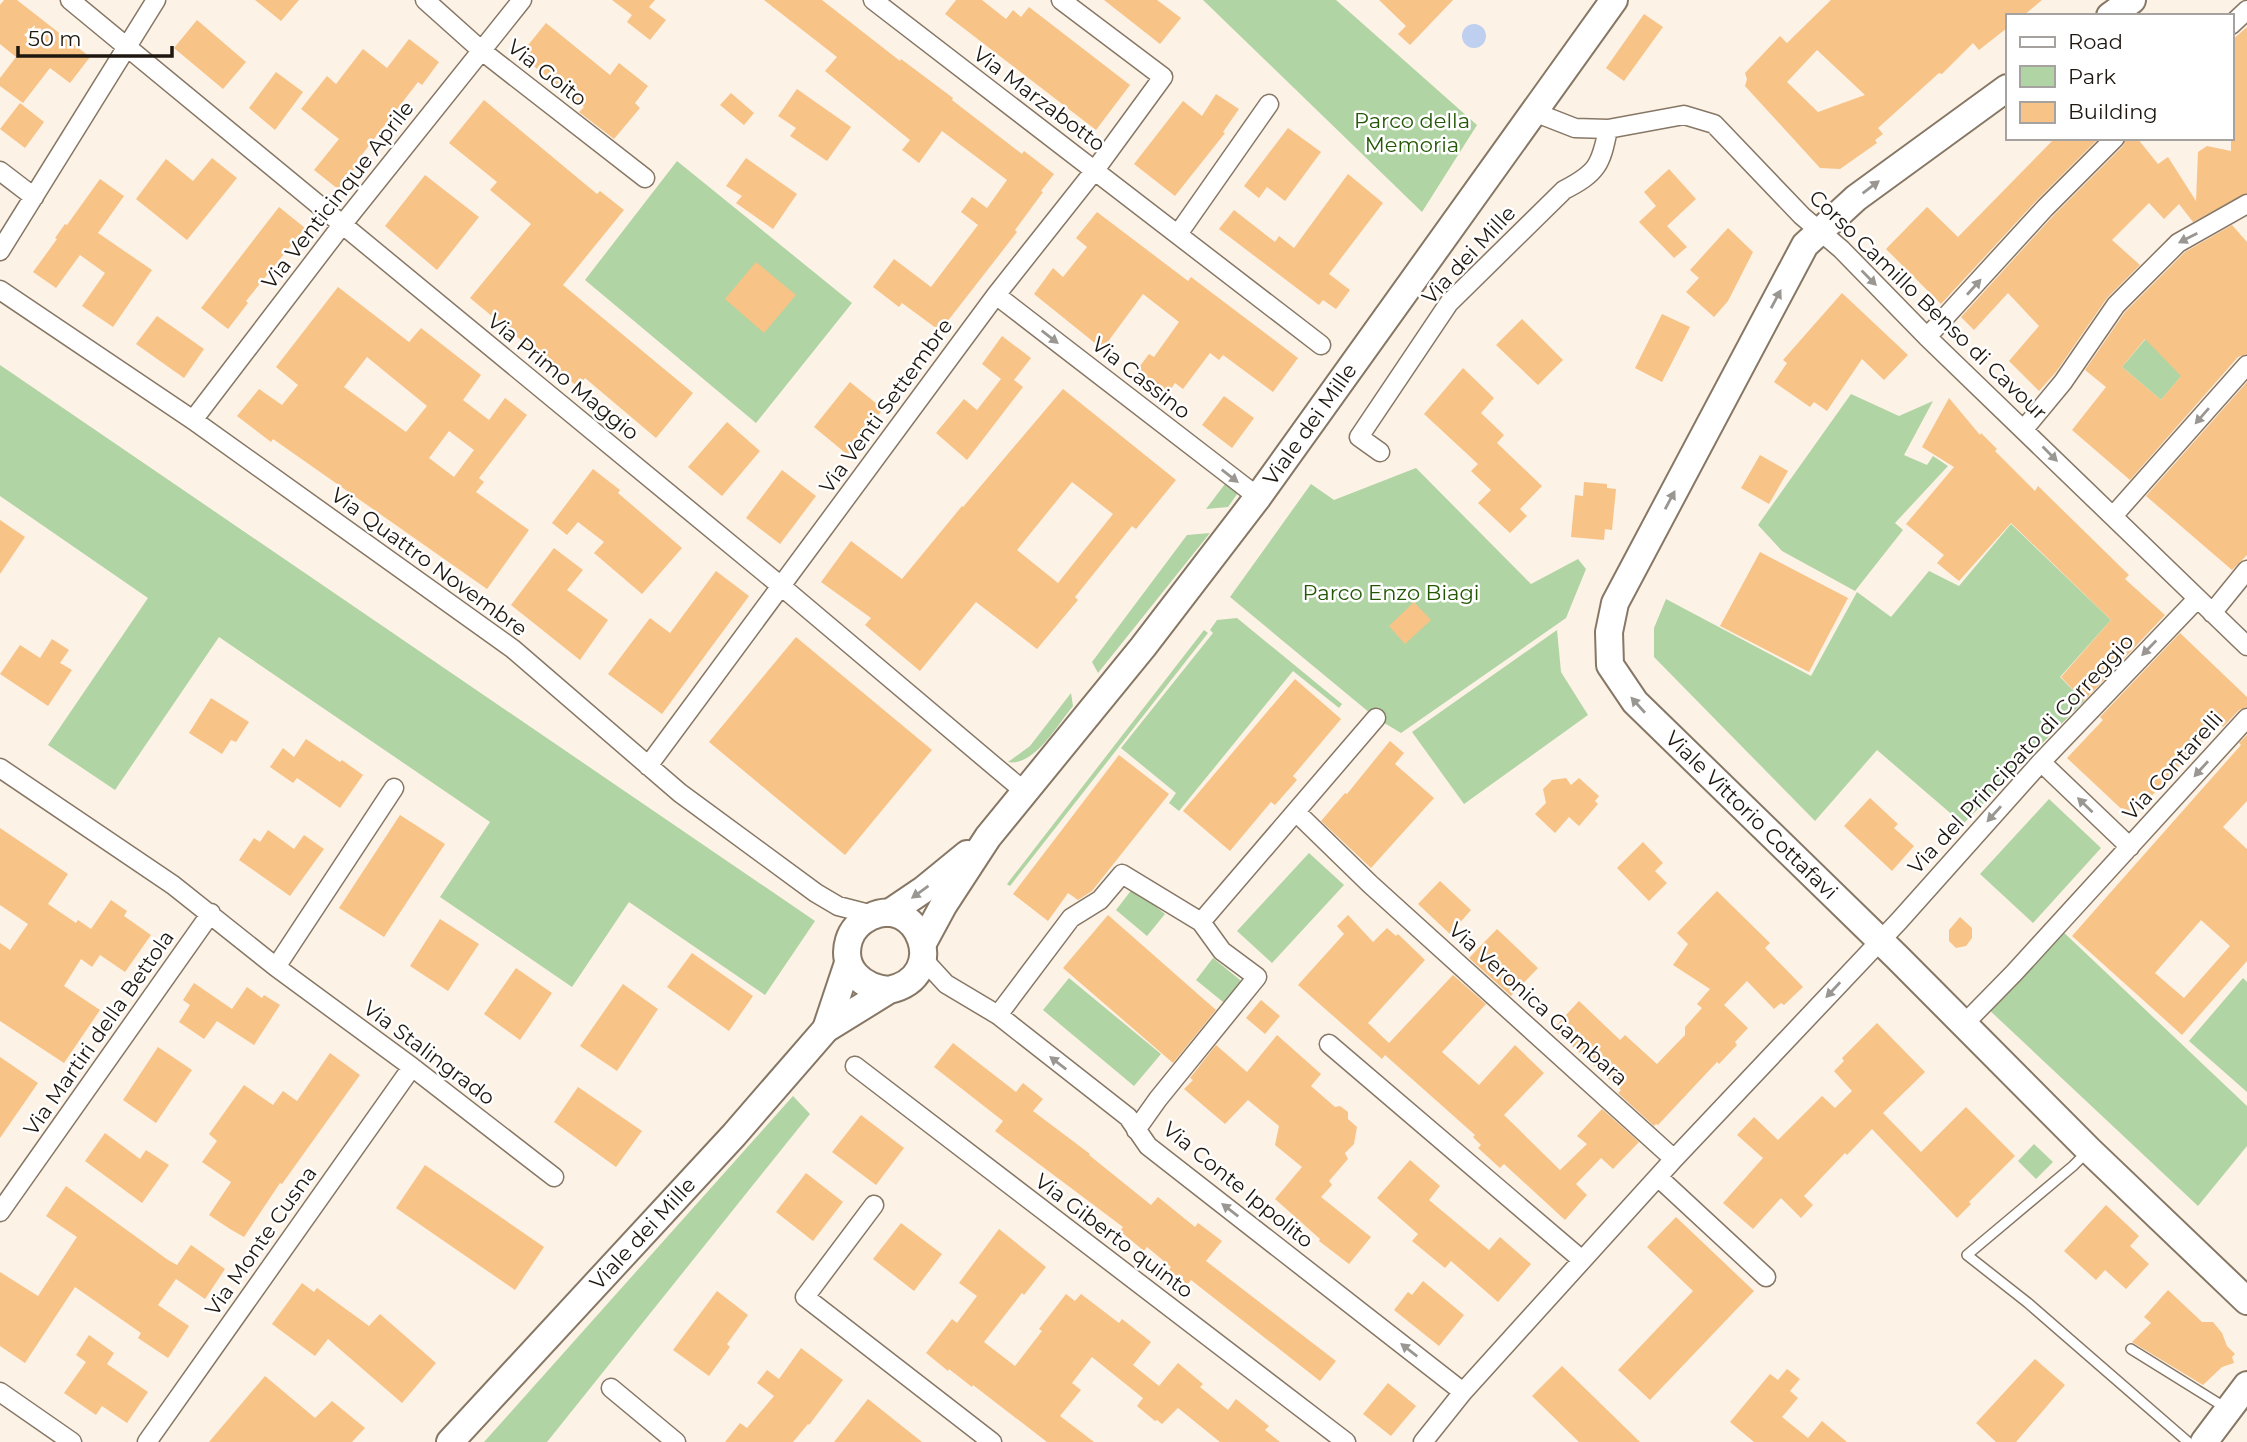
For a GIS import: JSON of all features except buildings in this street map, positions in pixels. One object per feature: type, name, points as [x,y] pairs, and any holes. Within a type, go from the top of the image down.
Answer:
[{"type":"main road","name":"Viale dei Mille","points":[[452,1440],[734,1135],[826,1029],[889,990],[910,982],[918,973],[923,951],[943,906],[988,837],[1143,647],[1258,497],[1614,0]]},
{"type":"main road","points":[[2113,14],[2132,0]]},
{"type":"main road","name":"Viale Vittorio Cottafavi","points":[[2006,89],[1856,198],[1805,245],[1615,603],[1609,632],[1611,665],[1634,702],[1880,941],[2089,1150],[2247,1301]]},
{"type":"main road","name":"Viale dei Mille","points":[[826,1029],[854,929],[923,890],[988,837]]},
{"type":"main road","points":[[881,914],[901,916],[911,923],[919,932],[923,951]]},
{"type":"main road","points":[[849,951],[854,974],[863,984],[875,989],[889,990]]},
{"type":"main road","points":[[2204,1442],[2247,1385]]},
{"type":"street","name":"Via Primo Maggio","points":[[70,0],[781,586],[1025,792]]},
{"type":"street","points":[[0,251],[156,0]]},
{"type":"street","name":"Via Goito","points":[[425,0],[482,51],[645,178]]},
{"type":"street","name":"Via Venticinque Aprile","points":[[193,420],[342,225],[522,0]]},
{"type":"street","name":"Via Marzabotto","points":[[873,0],[1321,345]]},
{"type":"street","name":"Via Venti Settembre","points":[[648,765],[996,295],[1095,170],[1163,77],[1062,0]]},
{"type":"street","points":[[2233,23],[2247,10]]},
{"type":"street","points":[[1178,234],[1269,104]]},
{"type":"street","name":"Corso Camillo Benso di Cavour","points":[[1534,112],[1575,128],[1608,129],[1684,115],[1714,124],[1745,159],[2247,646]]},
{"type":"street","name":"Via dei Mille","points":[[1380,452],[1359,437],[1448,303],[1564,190],[1583,180],[1602,159],[1608,129]]},
{"type":"street","points":[[1927,337],[2045,208],[2113,140]]},
{"type":"street","points":[[0,170],[34,197]]},
{"type":"street","points":[[2024,429],[2063,382],[2116,305],[2178,243],[2246,209]]},
{"type":"street","name":"Via Quattro Novembre","points":[[0,290],[193,420],[513,649],[680,793],[816,893],[838,906],[881,914]]},
{"type":"street","name":"Via Cassino","points":[[996,295],[1258,497]]},
{"type":"street","points":[[2113,516],[2247,365]]},
{"type":"street","points":[[2212,613],[2247,570]]},
{"type":"street","name":"Via del Principato di Correggio","points":[[1880,941],[2041,762],[2197,599]]},
{"type":"street","points":[[1201,922],[1376,718]]},
{"type":"street","name":"Via Contarelli","points":[[2041,762],[2130,847],[2247,718]]},
{"type":"street","name":"Via Stalingrado","points":[[0,768],[211,913],[276,967],[412,1067],[554,1177]]},
{"type":"street","points":[[276,967],[394,788]]},
{"type":"street","name":"Via Veronica Gambara","points":[[1296,812],[1370,884],[1674,1159]]},
{"type":"street","points":[[1964,1024],[2014,974],[2130,847]]},
{"type":"street","points":[[998,1015],[1071,918],[1100,900],[1122,874],[1201,922],[1223,951],[1257,977],[1136,1130]]},
{"type":"street","name":"Via Quattro Novembre","points":[[816,893],[834,912],[849,951]]},
{"type":"street","name":"Via Martiri della Bettola","points":[[0,1212],[211,913]]},
{"type":"street","points":[[1423,1442],[1463,1392],[1674,1159],[1880,941]]},
{"type":"street","name":"Via Conte Ippolito","points":[[923,951],[946,984],[998,1015],[1128,1117],[1148,1146],[1463,1392]]},
{"type":"street","points":[[1329,1044],[1582,1261]]},
{"type":"street","name":"Via Giberto quinto","points":[[855,1066],[1346,1442]]},
{"type":"street","name":"Via Monte Cusna","points":[[146,1442],[412,1067]]},
{"type":"street","points":[[1658,1177],[1766,1277]]},
{"type":"street","points":[[874,1205],[805,1297],[992,1442]]},
{"type":"street","points":[[611,1388],[676,1442]]},
{"type":"street","points":[[0,1392],[72,1442]]},
{"type":"lane","points":[[2089,1150],[1967,1255],[2028,1303],[2188,1442]]},
{"type":"lane","points":[[2131,1349],[2228,1409]]},
{"type":"green space","name":"Parco della Memoria","points":[[1203,0],[1336,0],[1477,125],[1422,212]]},
{"type":"green space","points":[[677,161],[852,303],[756,423],[585,280]]},
{"type":"green space","points":[[2166,315],[2205,348],[2161,400],[2122,367]]},
{"type":"green space","points":[[0,365],[815,921],[765,995],[629,902],[572,987],[440,897],[490,822],[219,637],[115,790],[48,745],[148,598],[0,496]]},
{"type":"green space","points":[[1851,394],[1899,416],[1933,401],[1904,455],[1927,465],[1933,456],[1948,466],[1895,523],[1903,530],[1855,591],[1782,551],[1758,525]]},
{"type":"green space","name":"Parco Enzo Biagi","points":[[1416,468],[1531,584],[1578,559],[1586,569],[1566,618],[1401,733],[1376,718],[1230,597],[1311,484],[1334,500]]},
{"type":"green space","points":[[1228,480],[1240,490],[1228,507],[1206,509]]},
{"type":"green space","points":[[2011,524],[2111,620],[2060,677],[2084,701],[1963,824],[1877,750],[1815,821],[1654,657],[1654,628],[1666,599],[1811,676],[1857,592],[1891,617],[1929,571],[1959,586]]},
{"type":"green space","points":[[1210,533],[1098,673],[1092,662],[1187,535]]},
{"type":"green space","points":[[1237,618],[1342,704],[1339,708],[1293,671],[1179,811],[1169,803],[1176,793],[1121,748],[1213,633],[1210,630],[1217,620]]},
{"type":"green space","points":[[1204,630],[1208,633],[1010,886],[1007,884]]},
{"type":"green space","points":[[1557,630],[1561,672],[1588,715],[1464,804],[1412,732]]},
{"type":"green space","points":[[1071,693],[1073,706],[1045,743],[1027,758],[1008,762],[1030,746]]},
{"type":"green space","points":[[2049,799],[2101,848],[2033,923],[1980,874]]},
{"type":"green space","points":[[1309,853],[1344,885],[1272,963],[1237,931]]},
{"type":"green space","points":[[1133,888],[1165,914],[1147,936],[1116,910]]},
{"type":"green space","points":[[2058,927],[2247,1106],[2247,1146],[2198,1206],[1985,1006]]},
{"type":"green space","points":[[1213,958],[1245,984],[1228,1006],[1196,980]]},
{"type":"green space","points":[[1069,978],[1161,1054],[1134,1086],[1043,1010]]},
{"type":"green space","points":[[2243,978],[2247,982],[2247,1092],[2189,1041]]},
{"type":"green space","points":[[793,1096],[810,1114],[547,1442],[484,1442]]},
{"type":"green space","points":[[2034,1144],[2053,1162],[2036,1179],[2018,1161]]},
{"type":"water","points":[[1474,24],[1483,27],[1486,36],[1483,45],[1474,48],[1465,45],[1462,36],[1465,27]]}]
